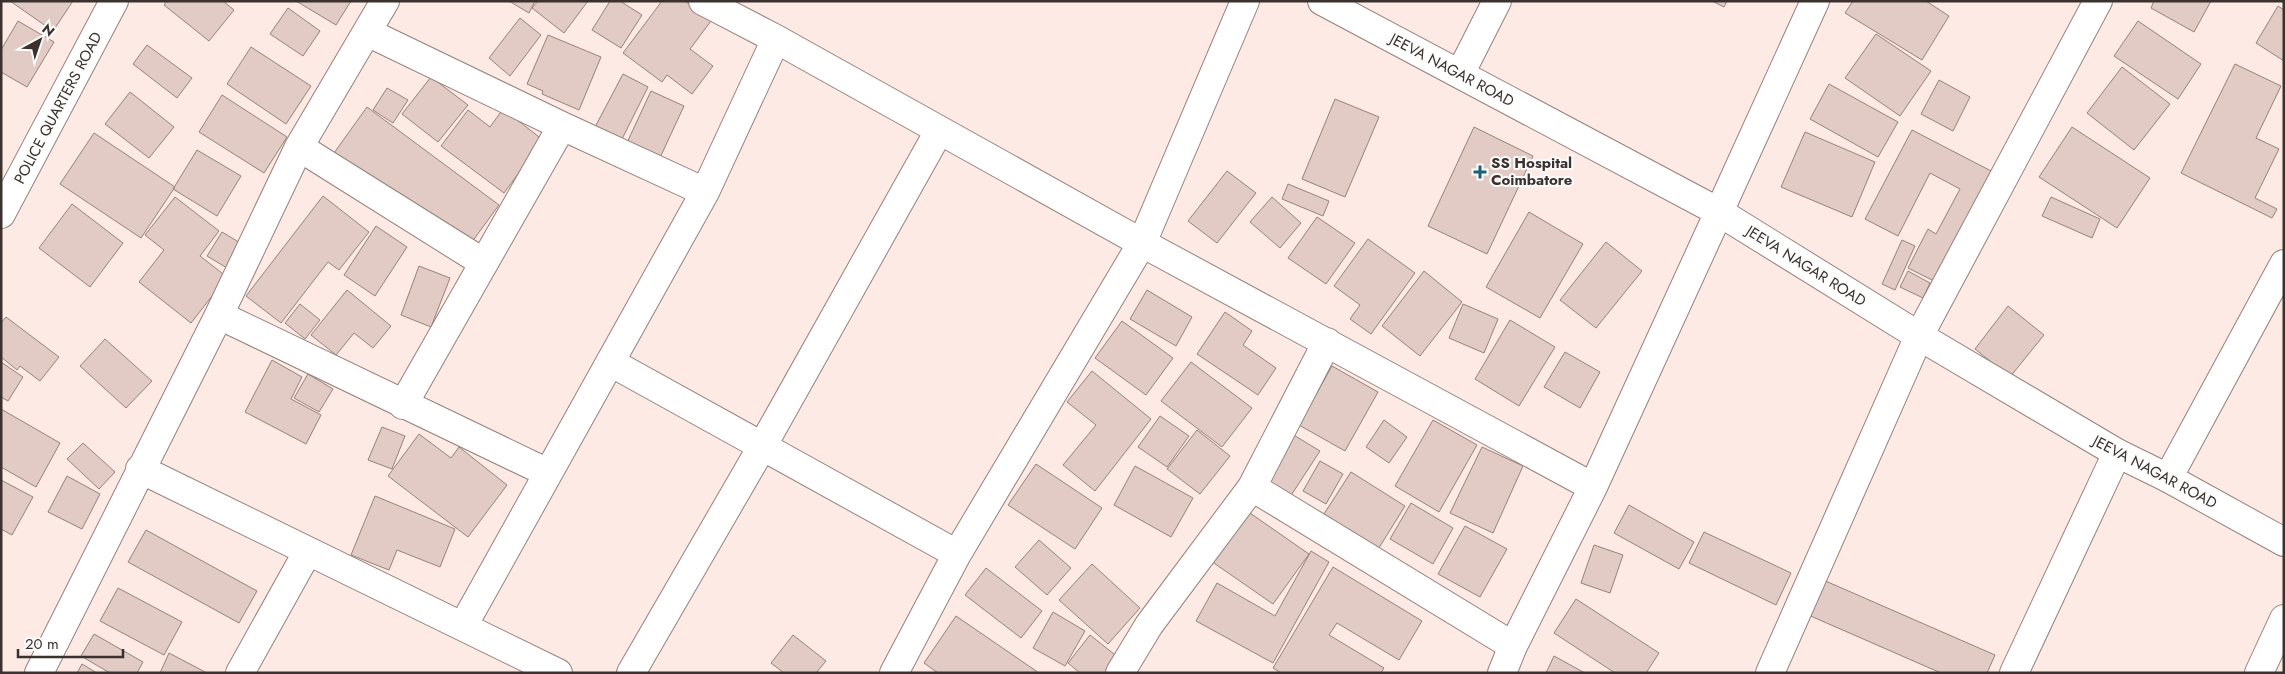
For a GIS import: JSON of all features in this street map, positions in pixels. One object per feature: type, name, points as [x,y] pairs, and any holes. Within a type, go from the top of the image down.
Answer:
[{"type":"street","name":"POLICE QUARTERS ROAD","points":[[1,214],[114,1]]},
{"type":"street","points":[[39,673],[219,315],[299,147],[386,1]]},
{"type":"street","points":[[703,1],[776,39],[1142,243],[1593,487]]},
{"type":"street","points":[[894,673],[957,554],[1142,243],[1245,1]]},
{"type":"street","name":"JEEVA NAGAR ROAD","points":[[1322,1],[1718,212],[1919,336],[2117,453],[2168,478],[2284,542]]},
{"type":"street","points":[[1460,74],[1498,1]]},
{"type":"street","points":[[1502,673],[1513,646],[1593,487],[1815,1]]},
{"type":"street","points":[[1770,673],[1919,336],[2098,1]]},
{"type":"street","points":[[367,32],[562,126],[705,192]]},
{"type":"street","points":[[463,626],[705,192],[776,39]]},
{"type":"street","points":[[403,405],[562,126]]},
{"type":"street","points":[[631,673],[763,445],[939,131]]},
{"type":"street","points":[[299,147],[484,263]]},
{"type":"street","points":[[2168,478],[2284,264]]},
{"type":"street","points":[[219,315],[548,474]]},
{"type":"street","points":[[1120,673],[1149,624],[1252,487],[1327,342]]},
{"type":"street","points":[[610,362],[957,554]]},
{"type":"street","points":[[2014,673],[2117,453]]},
{"type":"street","points":[[140,469],[558,673]]},
{"type":"street","points":[[1252,487],[1513,646]]},
{"type":"street","points":[[240,673],[308,551]]},
{"type":"street","points":[[2259,673],[2284,619]]},
{"type":"building","points":[[10,1],[73,1],[53,31]]},
{"type":"building","points":[[167,1],[223,1],[234,10],[209,41],[164,5]]},
{"type":"building","points":[[296,1],[351,1],[336,25]]},
{"type":"building","points":[[509,1],[535,1],[529,13]]},
{"type":"building","points":[[538,1],[588,1],[564,33],[532,8]]},
{"type":"building","points":[[610,1],[620,1],[642,15],[621,48],[592,30]]},
{"type":"building","points":[[662,1],[685,1],[711,21],[690,49],[713,66],[692,94],[667,75],[662,82],[623,53]]},
{"type":"building","points":[[1712,1],[1727,1],[1724,7]]},
{"type":"building","points":[[1853,1],[1926,1],[1949,16],[1922,60],[1845,13]]},
{"type":"building","points":[[2154,1],[2211,1],[2194,32],[2151,8]]},
{"type":"building","points":[[2278,6],[2284,10],[2284,61],[2256,43]]},
{"type":"building","points":[[288,8],[320,31],[303,56],[270,34]]},
{"type":"building","points":[[520,18],[541,35],[510,76],[489,58]]},
{"type":"building","points":[[18,21],[54,42],[27,87],[1,72],[1,50]]},
{"type":"building","points":[[2138,21],[2201,64],[2178,99],[2114,56]]},
{"type":"building","points":[[1876,34],[1931,71],[1900,116],[1845,78]]},
{"type":"building","points":[[548,35],[601,57],[579,110],[542,94],[543,91],[527,84]]},
{"type":"building","points":[[147,45],[192,78],[177,98],[133,64]]},
{"type":"building","points":[[251,47],[311,86],[286,124],[227,84]]},
{"type":"building","points":[[2235,64],[2281,86],[2256,138],[2279,149],[2255,198],[2277,209],[2272,218],[2181,173]]},
{"type":"building","points":[[2122,67],[2170,104],[2134,150],[2087,113]]},
{"type":"building","points":[[623,74],[648,87],[620,143],[594,129]]},
{"type":"building","points":[[431,77],[468,105],[438,142],[402,114]]},
{"type":"building","points":[[1939,80],[1970,97],[1953,131],[1921,114]]},
{"type":"building","points":[[1829,84],[1898,122],[1878,157],[1810,119]]},
{"type":"building","points":[[387,88],[408,100],[393,123],[373,110]]},
{"type":"building","points":[[651,91],[684,106],[658,162],[625,147]]},
{"type":"building","points":[[130,92],[174,127],[149,158],[105,124]]},
{"type":"building","points":[[222,95],[287,137],[264,173],[199,132]]},
{"type":"building","points":[[1335,99],[1379,117],[1345,197],[1302,179]]},
{"type":"building","points":[[367,107],[499,205],[466,250],[334,153]]},
{"type":"building","points":[[503,109],[543,140],[504,193],[441,146],[468,110],[490,127]]},
{"type":"building","points":[[1474,127],[1533,156],[1487,254],[1428,226]]},
{"type":"building","points":[[2072,127],[2150,178],[2117,228],[2039,177]]},
{"type":"building","points":[[1912,130],[1995,173],[1938,283],[1908,268],[1928,229],[1936,234],[1960,189],[1930,173],[1898,236],[1865,219]]},
{"type":"building","points":[[1805,132],[1875,162],[1852,217],[1781,187]]},
{"type":"building","points":[[94,133],[175,187],[141,238],[60,184]]},
{"type":"building","points":[[197,150],[241,176],[217,216],[173,189]]},
{"type":"building","points":[[1227,171],[1256,193],[1217,243],[1188,221]]},
{"type":"building","points":[[1288,184],[1329,201],[1323,216],[1282,199]]},
{"type":"building","points":[[323,196],[369,232],[339,270],[328,262],[281,323],[246,296]]},
{"type":"building","points":[[175,197],[219,231],[200,256],[227,277],[191,323],[139,282],[164,250],[145,235]]},
{"type":"building","points":[[1272,197],[1301,223],[1280,248],[1250,222]]},
{"type":"building","points":[[2051,197],[2100,219],[2092,238],[2042,216]]},
{"type":"building","points":[[72,204],[123,243],[90,287],[39,248]]},
{"type":"building","points":[[1529,212],[1583,244],[1540,318],[1486,287]]},
{"type":"building","points":[[1317,217],[1355,243],[1326,284],[1288,258]]},
{"type":"building","points":[[376,226],[407,247],[375,296],[344,275]]},
{"type":"building","points":[[222,232],[242,244],[227,268],[207,256]]},
{"type":"building","points":[[1368,239],[1415,273],[1371,334],[1350,319],[1360,305],[1334,286]]},
{"type":"building","points":[[1902,240],[1915,246],[1895,290],[1882,284]]},
{"type":"building","points":[[1606,242],[1642,271],[1596,328],[1560,300]]},
{"type":"building","points":[[419,266],[450,278],[431,327],[401,315]]},
{"type":"building","points":[[1424,271],[1462,302],[1420,356],[1382,326]]},
{"type":"building","points":[[1908,271],[1930,283],[1923,298],[1900,287]]},
{"type":"building","points":[[347,290],[391,326],[373,348],[354,333],[336,355],[311,335]]},
{"type":"building","points":[[1147,290],[1192,317],[1176,346],[1130,319]]},
{"type":"building","points":[[300,304],[320,320],[305,339],[285,323]]},
{"type":"building","points":[[1463,304],[1498,319],[1484,353],[1449,338]]},
{"type":"building","points":[[2008,306],[2044,335],[2010,377],[1975,349]]},
{"type":"building","points":[[1225,312],[1252,331],[1243,345],[1276,368],[1258,395],[1197,354]]},
{"type":"building","points":[[6,317],[59,357],[40,381],[20,366],[17,370],[1,357],[1,323]]},
{"type":"building","points":[[1510,320],[1555,347],[1519,406],[1475,379]]},
{"type":"building","points":[[1122,321],[1173,358],[1146,395],[1095,358]]},
{"type":"building","points":[[105,339],[152,381],[126,408],[80,366]]},
{"type":"building","points":[[1565,352],[1600,372],[1580,408],[1544,387]]},
{"type":"building","points":[[272,360],[302,377],[291,399],[321,415],[306,444],[245,412]]},
{"type":"building","points":[[1,362],[23,377],[8,401],[1,397]]},
{"type":"building","points":[[1191,362],[1252,408],[1222,447],[1161,401]]},
{"type":"building","points":[[1332,366],[1378,392],[1345,451],[1299,425]]},
{"type":"building","points":[[1092,371],[1151,419],[1095,491],[1063,465],[1096,425],[1067,402]]},
{"type":"building","points":[[308,374],[333,389],[319,412],[294,398]]},
{"type":"building","points":[[1,409],[60,443],[36,487],[1,467]]},
{"type":"building","points":[[1160,416],[1189,436],[1167,467],[1138,447]]},
{"type":"building","points":[[1384,420],[1407,437],[1389,463],[1366,447]]},
{"type":"building","points":[[1433,420],[1477,445],[1439,512],[1395,486]]},
{"type":"building","points":[[382,427],[405,436],[392,469],[368,460]]},
{"type":"building","points":[[1197,430],[1230,456],[1200,494],[1167,469]]},
{"type":"building","points":[[419,434],[451,458],[459,447],[507,485],[468,537],[388,476]]},
{"type":"building","points":[[1292,434],[1320,451],[1290,497],[1263,480]]},
{"type":"building","points":[[83,443],[115,472],[99,489],[67,459]]},
{"type":"building","points":[[1482,447],[1523,466],[1493,533],[1450,513]]},
{"type":"building","points":[[1320,461],[1343,474],[1326,504],[1303,491]]},
{"type":"building","points":[[1036,464],[1102,508],[1075,549],[1008,505]]},
{"type":"building","points":[[1135,466],[1193,498],[1171,537],[1114,505]]},
{"type":"building","points":[[1351,472],[1405,506],[1377,551],[1322,517]]},
{"type":"building","points":[[67,476],[100,494],[82,529],[48,512]]},
{"type":"building","points":[[1,480],[33,497],[12,535],[1,529]]},
{"type":"building","points":[[375,496],[455,529],[440,567],[397,550],[389,570],[351,555]]},
{"type":"building","points":[[1411,503],[1453,528],[1433,564],[1390,539]]},
{"type":"building","points":[[1629,505],[1694,542],[1679,569],[1614,533]]},
{"type":"building","points":[[1247,511],[1309,554],[1273,604],[1211,561]]},
{"type":"building","points":[[1465,526],[1507,549],[1480,597],[1438,574]]},
{"type":"building","points":[[146,530],[257,591],[239,623],[128,562]]},
{"type":"building","points":[[1704,532],[1791,573],[1776,605],[1689,563]]},
{"type":"building","points":[[1039,540],[1071,568],[1047,595],[1015,567]]},
{"type":"building","points":[[1594,545],[1623,555],[1610,593],[1581,583]]},
{"type":"building","points":[[1311,551],[1329,562],[1273,663],[1196,621],[1217,583],[1275,616]]},
{"type":"building","points":[[1092,564],[1140,608],[1108,644],[1059,600]]},
{"type":"building","points":[[1333,567],[1422,621],[1399,660],[1337,623],[1329,635],[1384,668],[1381,673],[1281,673],[1273,668]]},
{"type":"building","points":[[986,568],[1042,611],[1021,638],[965,595]]},
{"type":"building","points":[[1821,579],[1995,655],[1987,673],[1941,673],[1806,614]]},
{"type":"building","points":[[118,588],[182,622],[164,655],[100,621]]},
{"type":"building","points":[[1576,599],[1659,653],[1646,673],[1615,673],[1554,633]]},
{"type":"building","points":[[1053,612],[1085,631],[1065,666],[1033,648]]},
{"type":"building","points":[[956,616],[1039,673],[938,673],[924,663]]},
{"type":"building","points":[[94,634],[143,662],[137,673],[110,673],[81,656]]},
{"type":"building","points":[[793,635],[826,661],[816,673],[784,673],[771,663]]},
{"type":"building","points":[[1090,635],[1119,658],[1107,673],[1080,673],[1068,663]]},
{"type":"building","points":[[169,653],[207,673],[160,673]]},
{"type":"building","points":[[1554,656],[1585,673],[1546,673]]},
{"type":"building","points":[[82,664],[97,673],[77,673]]},
{"type":"place","name":"SS Hospital Coimbatore","points":[[1480,172]]}]
